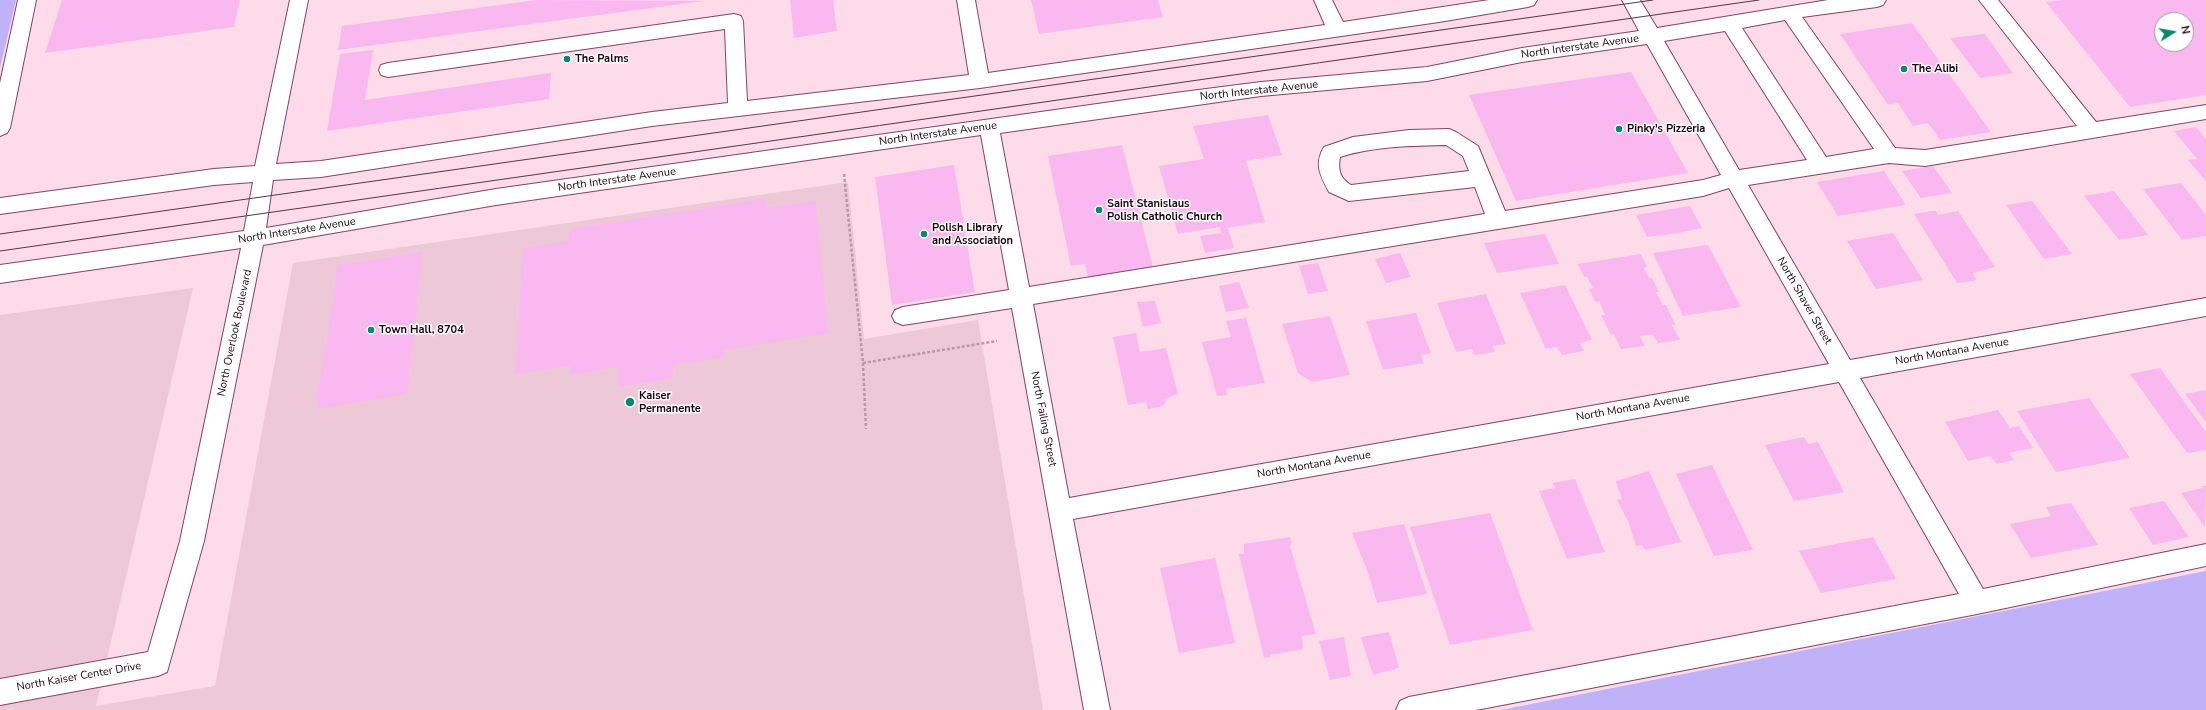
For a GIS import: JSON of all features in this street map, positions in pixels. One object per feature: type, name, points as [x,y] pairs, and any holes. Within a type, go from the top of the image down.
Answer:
[{"type":"street","points":[[0,128],[27,0]]},
{"type":"street","name":"North Overlook Boulevard","points":[[158,663],[192,541],[254,238],[264,173],[299,0]]},
{"type":"street","points":[[966,0],[980,81]]},
{"type":"street","points":[[1323,0],[1337,30]]},
{"type":"street","points":[[0,206],[214,177],[321,169],[652,119],[980,81],[1337,30],[1528,0]]},
{"type":"street","name":"North Shaver Street","points":[[1631,0],[1977,602]]},
{"type":"street","name":"North Interstate Avenue","points":[[0,274],[254,238],[496,197],[989,127],[1261,89],[1427,74],[1522,55],[1730,24],[1790,12],[1877,0]]},
{"type":"street","points":[[1988,0],[2092,131]]},
{"type":"street","points":[[1790,12],[1889,155]]},
{"type":"street","points":[[388,70],[734,20],[738,110]]},
{"type":"street","points":[[1730,24],[1821,166]]},
{"type":"street","points":[[902,316],[1703,188],[1734,178],[1889,155],[1925,158],[2206,112]]},
{"type":"street","name":"North Failing Street","points":[[989,127],[1098,710]]},
{"type":"street","points":[[1481,178],[1350,193],[1336,186],[1328,168],[1331,152],[1353,145],[1409,138],[1449,137],[1471,151],[1498,221]]},
{"type":"street","name":"North Montana Avenue","points":[[1061,510],[2206,307]]},
{"type":"street","points":[[1409,710],[1977,602],[2206,555]]},
{"type":"street","name":"North Kaiser Center Drive","points":[[0,692],[158,663]]},
{"type":"path","points":[[841,148],[863,363],[866,429]]},
{"type":"path","points":[[863,363],[1028,336]]},
{"type":"shaded area","points":[[0,0],[16,0],[0,68]]},
{"type":"shaded area","name":"Kaiser Permanente","points":[[848,182],[864,339],[978,320],[1043,710],[0,710],[0,315],[193,288],[96,706],[215,686],[293,263]]},
{"type":"shaded area","points":[[2206,571],[2206,710],[1501,710]]},
{"type":"building","points":[[62,0],[240,0],[234,27],[45,53]]},
{"type":"building","points":[[537,0],[704,1],[338,50],[342,26]]},
{"type":"building","points":[[790,0],[833,0],[837,31],[794,38]]},
{"type":"building","points":[[1031,0],[1158,0],[1163,17],[1039,34]]},
{"type":"building","points":[[2063,0],[2206,0],[2206,95],[2130,107],[2046,2]]},
{"type":"building","name":"The Alibi","points":[[1912,23],[1991,132],[1940,140],[1928,123],[1913,126],[1898,103],[1888,105],[1840,34]]},
{"type":"building","points":[[1985,34],[2013,73],[1980,78],[1950,38]]},
{"type":"building","points":[[373,50],[365,100],[551,73],[549,99],[327,131],[340,54]]},
{"type":"building","points":[[1631,72],[1688,173],[1516,201],[1469,95]]},
{"type":"building","points":[[1268,115],[1282,155],[1246,161],[1265,222],[1228,228],[1234,248],[1205,253],[1200,236],[1221,233],[1220,227],[1178,234],[1159,166],[1204,159],[1193,126]]},
{"type":"building","points":[[2196,127],[2206,139],[2206,181],[2188,160],[2197,159],[2174,131]]},
{"type":"building","name":"Saint Stanislaus Polish Catholic Church","points":[[1122,145],[1154,271],[1089,281],[1085,264],[1071,266],[1048,156]]},
{"type":"building","name":"Polish Library and Association","points":[[954,165],[975,292],[892,305],[875,177]]},
{"type":"building","points":[[1933,166],[1952,193],[1921,198],[1902,171]]},
{"type":"building","points":[[1884,171],[1906,205],[1838,216],[1817,182]]},
{"type":"building","points":[[2181,183],[2206,215],[2206,236],[2182,240],[2143,189]]},
{"type":"building","points":[[2114,191],[2148,235],[2119,240],[2084,196]]},
{"type":"building","points":[[765,199],[766,208],[816,201],[828,333],[724,350],[724,357],[673,365],[673,378],[619,387],[619,367],[570,375],[570,366],[515,374],[523,248],[569,241],[569,229]]},
{"type":"building","points":[[2032,201],[2072,254],[2044,259],[2006,205]]},
{"type":"building","points":[[1690,206],[1702,228],[1673,234],[1647,237],[1636,215]]},
{"type":"building","points":[[1936,211],[1938,215],[1958,211],[1995,267],[1973,273],[1976,279],[1974,281],[1957,283],[1914,214]]},
{"type":"building","points":[[1893,233],[1923,280],[1876,289],[1847,241]]},
{"type":"building","points":[[1545,234],[1559,264],[1497,273],[1484,243]]},
{"type":"building","points":[[1708,245],[1741,307],[1683,316],[1653,253]]},
{"type":"building","name":"Town Hall, 8704","points":[[423,252],[407,394],[316,409],[338,265]]},
{"type":"building","points":[[1400,253],[1411,277],[1386,283],[1375,259]]},
{"type":"building","points":[[1641,254],[1647,267],[1644,268],[1649,278],[1652,278],[1659,292],[1656,292],[1663,305],[1666,305],[1675,324],[1672,325],[1680,340],[1658,343],[1653,335],[1640,336],[1645,346],[1621,349],[1614,334],[1611,335],[1601,315],[1605,315],[1599,301],[1595,302],[1589,289],[1593,288],[1587,277],[1584,277],[1578,264]]},
{"type":"building","points":[[1318,263],[1328,291],[1308,294],[1299,266]]},
{"type":"building","points":[[1239,282],[1249,308],[1226,312],[1219,286]]},
{"type":"building","points":[[1565,285],[1592,340],[1580,343],[1584,351],[1562,355],[1557,347],[1546,349],[1520,293]]},
{"type":"building","points":[[1486,294],[1506,344],[1493,346],[1495,352],[1474,355],[1472,349],[1456,352],[1437,303]]},
{"type":"building","points":[[1155,301],[1161,323],[1143,327],[1137,302]]},
{"type":"building","points":[[1416,313],[1431,353],[1421,355],[1424,363],[1383,370],[1366,321]]},
{"type":"building","points":[[1330,316],[1350,375],[1312,382],[1298,373],[1282,324]]},
{"type":"building","points":[[1246,318],[1265,383],[1226,389],[1227,395],[1217,396],[1202,342],[1231,337],[1226,321]]},
{"type":"building","points":[[1136,333],[1140,352],[1166,348],[1178,394],[1165,399],[1166,403],[1161,407],[1148,409],[1146,402],[1128,405],[1113,337]]},
{"type":"building","points":[[2160,368],[2206,432],[2206,450],[2187,453],[2130,374]]},
{"type":"building","points":[[2206,390],[2206,422],[2185,394]]},
{"type":"building","points":[[2089,398],[2130,458],[2056,472],[2017,411]]},
{"type":"building","points":[[1998,410],[2010,428],[2019,426],[2033,448],[2009,453],[2014,460],[1997,464],[1990,456],[1968,461],[1945,422]]},
{"type":"building","points":[[1804,437],[1808,444],[1818,442],[1844,492],[1794,501],[1765,445]]},
{"type":"building","points":[[1712,465],[1753,550],[1714,556],[1676,474]]},
{"type":"building","points":[[1649,471],[1681,542],[1645,550],[1642,545],[1636,546],[1628,521],[1617,500],[1622,499],[1616,481]]},
{"type":"building","points":[[1575,479],[1605,552],[1567,559],[1539,491],[1555,488],[1553,483]]},
{"type":"building","points":[[2202,486],[2206,486],[2205,527],[2181,493],[2203,488]]},
{"type":"building","points":[[2164,501],[2189,537],[2153,545],[2129,508]]},
{"type":"building","points":[[2071,503],[2098,545],[2031,558],[2010,524],[2051,516],[2046,507]]},
{"type":"building","points":[[1490,513],[1533,630],[1450,645],[1410,527]]},
{"type":"building","points":[[1404,524],[1427,594],[1377,603],[1367,570],[1352,533]]},
{"type":"building","points":[[1290,537],[1292,543],[1290,546],[1316,634],[1302,636],[1303,649],[1271,655],[1271,657],[1264,658],[1239,554],[1244,554],[1244,544]]},
{"type":"building","points":[[1873,537],[1896,579],[1821,593],[1799,551]]},
{"type":"building","points":[[1215,558],[1235,643],[1179,653],[1160,568]]},
{"type":"building","points":[[1389,632],[1399,668],[1373,675],[1361,637]]},
{"type":"building","points":[[1344,637],[1351,676],[1330,680],[1319,641]]},
{"type":"tram line","points":[[0,234],[1653,0]]},
{"type":"tram line","points":[[0,251],[1759,0]]},
{"type":"place","name":"The Palms","points":[[567,59]]},
{"type":"place","name":"The Alibi","points":[[1904,69]]},
{"type":"place","name":"Pinky's Pizzeria","points":[[1619,129]]},
{"type":"place","name":"Saint Stanislaus Polish Catholic Church","points":[[1099,210]]},
{"type":"place","name":"Polish Library and Association","points":[[924,234]]},
{"type":"place","name":"Town Hall, 8704","points":[[371,330]]},
{"type":"place","name":"Kaiser Permanente","points":[[630,402]]}]
